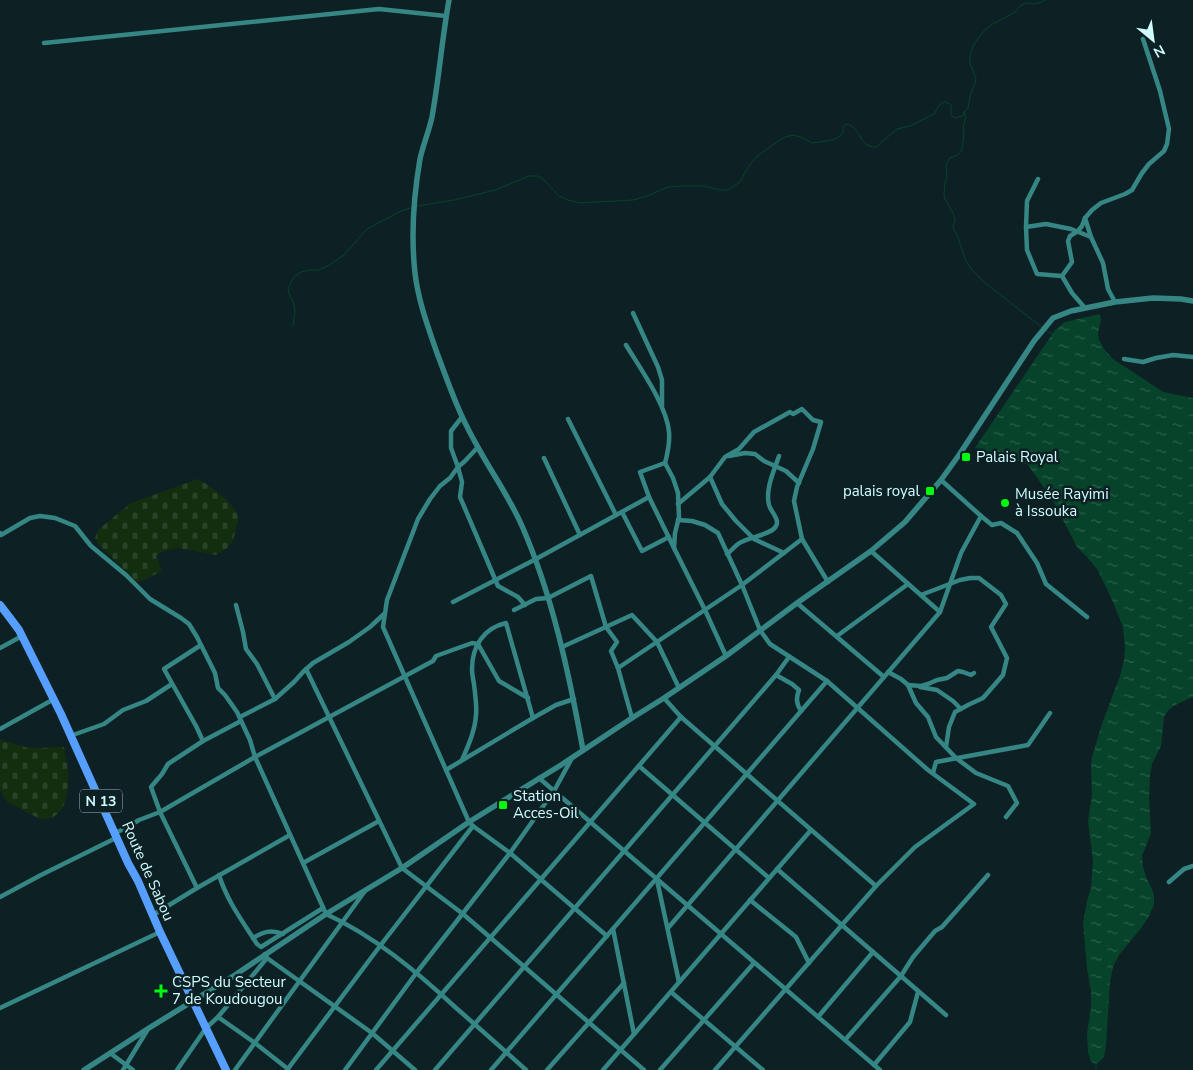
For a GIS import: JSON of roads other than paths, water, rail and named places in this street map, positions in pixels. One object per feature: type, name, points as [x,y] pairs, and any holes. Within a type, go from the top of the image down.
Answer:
[{"type":"main road","name":"Route de Sabou","points":[[0,605],[22,636],[54,699],[160,932],[226,1070]]},
{"type":"street","points":[[449,0],[431,118],[420,158],[415,200],[413,256],[417,287],[422,310],[454,400],[478,447],[511,503],[536,559],[562,647],[583,750]]},
{"type":"street","points":[[44,43],[379,9],[446,16]]},
{"type":"street","points":[[1062,276],[1072,262],[1068,241],[1070,236],[1078,231],[1085,218],[1101,203],[1132,190],[1142,173],[1164,152],[1167,144],[1169,129],[1160,91],[1143,39]]},
{"type":"street","points":[[1038,179],[1027,201],[1027,250],[1038,274],[1062,276]]},
{"type":"street","points":[[1085,218],[1103,263],[1108,289],[1115,302]]},
{"type":"street","points":[[1026,227],[1046,224],[1078,231],[1091,237]]},
{"type":"street","points":[[1062,276],[1072,293],[1085,308]]},
{"type":"street","points":[[219,875],[229,902],[257,944],[261,947],[402,868],[679,688],[871,551],[905,522],[941,480],[1034,341],[1053,318],[1060,314],[1115,302],[1153,298],[1193,301]]},
{"type":"street","points":[[633,314],[658,367],[662,380],[662,407]]},
{"type":"street","points":[[626,345],[662,407],[669,430],[669,446],[665,463],[678,493],[678,520],[674,548]]},
{"type":"street","points":[[1124,359],[1143,362],[1173,355],[1193,356]]},
{"type":"street","points":[[678,504],[710,477],[725,457],[739,449],[754,432],[790,412],[793,414],[802,409],[813,420],[821,422],[794,502],[802,539],[828,582]]},
{"type":"street","points":[[462,417],[451,431],[451,448],[462,482],[460,497],[498,586],[518,596],[525,604]]},
{"type":"street","points":[[568,419],[616,516]]},
{"type":"street","points":[[478,447],[450,478],[440,486],[418,519],[387,600],[383,627],[471,824],[510,853],[607,936]]},
{"type":"street","points":[[725,457],[744,453],[755,454],[764,461],[786,471],[799,483]]},
{"type":"street","points":[[728,554],[739,543],[776,528],[776,516],[769,505],[768,495],[779,456]]},
{"type":"street","points":[[544,458],[580,535]]},
{"type":"street","points":[[665,463],[640,472],[650,497],[726,656]]},
{"type":"street","points":[[710,477],[722,504],[752,538],[784,553]]},
{"type":"street","points":[[941,480],[992,525],[1001,523],[1017,533],[1037,563],[1046,584],[1086,617]]},
{"type":"street","points":[[453,602],[650,497]]},
{"type":"street","points":[[622,512],[642,551],[669,537]]},
{"type":"street","points":[[0,534],[30,518],[40,516],[55,518],[75,526],[91,546],[126,575],[150,599],[189,624],[215,673],[218,688],[232,703],[241,719],[255,757],[324,911],[417,972],[526,1070]]},
{"type":"street","points":[[668,928],[940,612],[961,553],[981,516]]},
{"type":"street","points":[[678,520],[692,521],[705,525],[718,534],[742,585],[760,630],[770,644],[827,681],[933,773],[974,804],[915,847],[876,886],[715,1070]]},
{"type":"street","points":[[618,668],[742,585],[802,539]]},
{"type":"street","points":[[871,551],[940,612]]},
{"type":"street","points":[[514,610],[536,599],[548,598],[591,576],[606,627],[617,642],[611,651],[618,668],[632,718]]},
{"type":"street","points":[[921,595],[949,584],[970,578],[979,578],[1001,594],[1006,604],[991,627],[1007,658],[1003,675],[983,698],[956,712],[949,727],[946,747]]},
{"type":"street","points":[[837,636],[908,584]]},
{"type":"street","points":[[797,603],[884,677]]},
{"type":"street","points":[[236,605],[246,649],[275,699]]},
{"type":"street","points":[[197,888],[160,812],[152,787],[168,764],[275,699],[313,663],[370,627],[385,613]]},
{"type":"street","points":[[562,647],[632,616],[657,642],[679,688]]},
{"type":"street","points":[[462,760],[474,730],[476,715],[472,669],[474,657],[478,644],[485,633],[498,625],[506,623],[533,718]]},
{"type":"street","points":[[0,648],[22,636]]},
{"type":"street","points":[[0,897],[116,835],[139,820],[160,812],[255,757],[433,661],[436,656],[472,642],[478,644],[499,681],[528,698]]},
{"type":"street","points":[[201,645],[164,669],[203,741]]},
{"type":"street","points":[[435,1070],[776,675],[789,656]]},
{"type":"street","points":[[306,669],[402,868],[463,914],[644,1070]]},
{"type":"street","points":[[908,685],[921,686],[947,678],[958,671],[971,675],[974,674]]},
{"type":"street","points":[[888,672],[908,685],[916,704],[928,717],[936,737],[956,758],[976,774],[1008,786],[1017,803],[1006,817]]},
{"type":"street","points":[[776,675],[799,690],[796,698],[798,706],[802,711]]},
{"type":"street","points":[[491,1070],[827,681]]},
{"type":"street","points":[[70,736],[104,724],[123,710],[146,701],[172,684]]},
{"type":"street","points":[[908,685],[937,690],[961,709]]},
{"type":"street","points":[[664,698],[681,717],[876,886]]},
{"type":"street","points":[[0,728],[54,699]]},
{"type":"street","points":[[446,770],[556,705],[574,699]]},
{"type":"street","points":[[933,773],[936,762],[1028,745],[1050,713]]},
{"type":"street","points":[[376,1070],[681,717]]},
{"type":"street","points":[[346,1070],[417,972],[510,853],[554,791],[573,756]]},
{"type":"street","points":[[639,766],[769,878]]},
{"type":"street","points":[[539,778],[877,1068],[910,1022],[918,992]]},
{"type":"street","points":[[304,863],[379,821]]},
{"type":"street","points":[[218,1017],[255,1043],[288,1070],[471,824]]},
{"type":"street","points":[[603,1070],[811,830]]},
{"type":"street","points":[[153,915],[290,835]]},
{"type":"street","points":[[1169,882],[1184,869],[1193,866]]},
{"type":"street","points":[[777,869],[946,1016]]},
{"type":"street","points":[[845,1040],[901,976],[913,957],[935,931],[942,927],[988,875]]},
{"type":"street","points":[[656,879],[679,982]]},
{"type":"street","points":[[235,1070],[368,888]]},
{"type":"street","points":[[750,900],[796,937],[809,963]]},
{"type":"street","points":[[84,1070],[266,956],[324,911]]},
{"type":"street","points":[[613,929],[634,1034]]},
{"type":"street","points":[[253,938],[270,931],[283,934]]},
{"type":"street","points":[[0,1008],[160,932]]},
{"type":"street","points":[[818,1017],[873,952]]},
{"type":"street","points":[[266,956],[372,1033],[415,1070]]},
{"type":"street","points":[[177,1070],[206,1028],[218,1017],[266,956]]},
{"type":"street","points":[[660,1070],[754,962]]},
{"type":"street","points":[[547,1070],[624,983]]},
{"type":"street","points":[[671,992],[763,1070]]},
{"type":"street","points":[[123,1070],[149,1028]]},
{"type":"street","points":[[110,1053],[133,1070]]},
{"type":"water","points":[[1100,314],[1099,340],[1113,359],[1163,392],[1193,398],[1193,697],[1172,707],[1164,717],[1161,746],[1152,764],[1150,775],[1151,833],[1142,856],[1143,867],[1154,895],[1154,905],[1148,918],[1119,955],[1113,967],[1104,1057],[1096,1064],[1091,1062],[1088,1052],[1087,1034],[1091,991],[1083,923],[1091,888],[1093,861],[1088,821],[1092,795],[1091,766],[1102,724],[1124,660],[1123,627],[1097,569],[1077,547],[1056,506],[1028,465],[1019,461],[1007,461],[997,455],[975,448],[1055,330],[1065,322]]},
{"type":"waterway","points":[[417,206],[454,200],[495,190],[529,176],[538,176],[559,196],[580,203],[633,200],[668,187],[705,186],[719,190],[728,190],[740,182],[755,158],[785,137],[793,135],[812,143],[833,140],[840,136],[846,124],[855,129],[862,141],[876,147],[897,129],[910,126],[934,114],[941,103],[946,102],[951,105],[951,115],[955,118],[963,116],[968,108],[976,78],[970,64],[970,55],[974,44],[991,25],[1015,12],[1021,5],[1039,3],[1045,0]]},
{"type":"waterway","points":[[964,112],[966,116],[963,127],[962,150],[958,155],[950,158],[946,165],[947,178],[944,195],[955,219],[954,230],[966,261],[972,270],[985,283],[1043,328]]},
{"type":"waterway","points":[[293,326],[295,310],[288,288],[294,277],[301,272],[318,270],[328,266],[344,255],[367,229],[401,211],[413,207]]},
{"type":"waterway","points":[[1046,330],[1053,335]]},
{"type":"waterway","points":[[1096,1063],[1096,1070]]},
{"type":"place","name":"Palais Royal","points":[[966,457]]},
{"type":"place","name":"palais royal","points":[[930,491]]},
{"type":"place","name":"Musée Rayimi à Issouka","points":[[1005,503]]},
{"type":"place","name":"Station Acces-Oil","points":[[503,805]]},
{"type":"place","name":"CSPS du Secteur 7 de Koudougou","points":[[161,991]]}]
